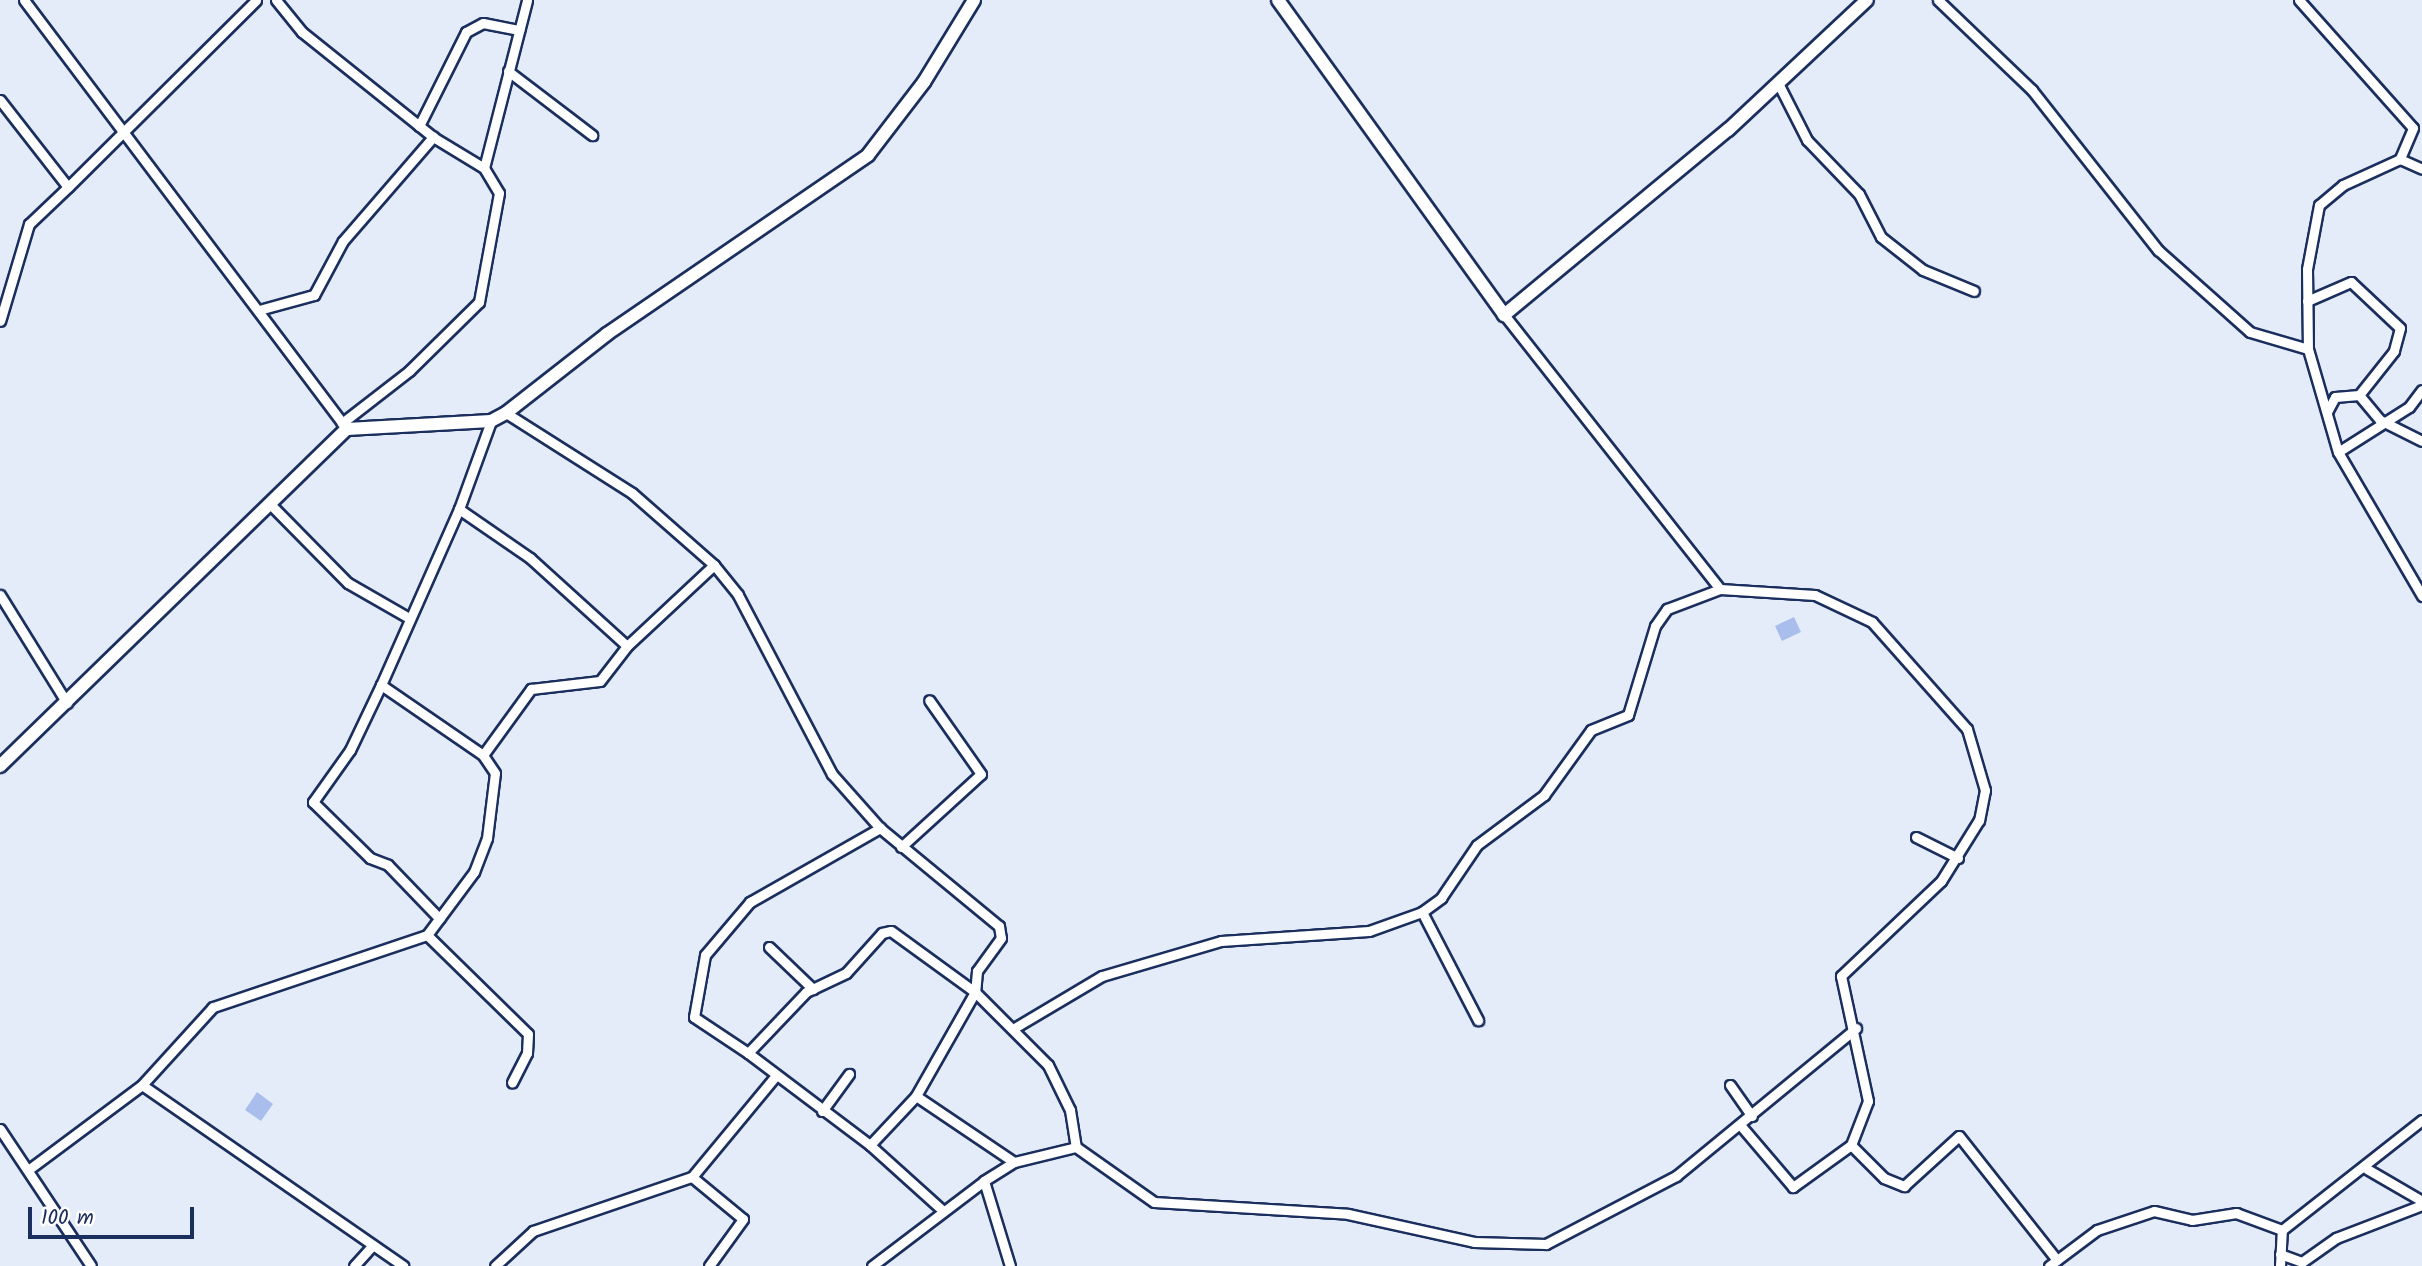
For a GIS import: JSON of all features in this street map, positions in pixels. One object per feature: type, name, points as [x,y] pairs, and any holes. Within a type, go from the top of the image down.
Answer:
[{"type":"street","points":[[24,0],[344,426]]},
{"type":"street","points":[[0,321],[29,224],[125,134],[256,0]]},
{"type":"street","points":[[0,766],[270,505],[344,426],[409,371],[479,302],[499,193],[484,167],[419,126],[302,32],[276,0]]},
{"type":"street","points":[[484,167],[527,0]]},
{"type":"street","points":[[344,426],[491,421],[506,414],[607,334],[868,155],[924,82],[974,0]]},
{"type":"street","points":[[1278,0],[1504,315],[1720,589]]},
{"type":"street","points":[[1504,315],[1779,85],[1867,0]]},
{"type":"street","points":[[1938,0],[2032,90],[2158,250],[2250,332],[2308,349]]},
{"type":"street","points":[[2299,0],[2410,122],[2412,143],[2400,159],[2343,185],[2319,205],[2308,301],[2308,349],[2338,452],[2422,596]]},
{"type":"street","points":[[419,126],[466,32],[484,23],[519,30]]},
{"type":"street","points":[[508,71],[592,135]]},
{"type":"street","points":[[1779,85],[1807,140],[1859,194],[1881,237],[1923,270],[1973,291]]},
{"type":"street","points":[[0,100],[68,187]]},
{"type":"street","points":[[259,310],[314,295],[350,232],[433,137]]},
{"type":"street","points":[[2400,159],[2422,169]]},
{"type":"street","points":[[2308,301],[2351,282],[2400,328],[2394,351],[2359,395],[2336,397],[2327,412]]},
{"type":"street","points":[[2338,452],[2380,420],[2409,407],[2422,390]]},
{"type":"street","points":[[2359,395],[2380,420],[2422,441]]},
{"type":"street","points":[[506,414],[632,493],[714,565],[738,595],[820,757],[880,828],[999,926],[1001,938],[977,971],[975,992],[916,1096],[870,1145]]},
{"type":"street","points":[[439,918],[388,864],[370,858],[313,802],[350,750],[381,685],[408,618],[459,509],[491,421]]},
{"type":"street","points":[[270,505],[348,583],[408,618]]},
{"type":"street","points":[[459,509],[530,558],[627,646]]},
{"type":"street","points":[[483,754],[531,689],[600,681],[627,646],[714,565]]},
{"type":"street","points":[[1016,1027],[1102,976],[1221,941],[1369,931],[1422,912],[1441,898],[1477,845],[1544,795],[1591,730],[1628,715],[1655,626],[1667,609],[1720,589],[1836,601],[1872,622],[1908,655],[1967,729],[1982,766],[1984,803],[1958,858],[1927,898],[1844,971],[1841,983],[1856,1028],[1868,1109],[1851,1145],[1793,1188],[1741,1126]]},
{"type":"street","points":[[0,595],[67,703]]},
{"type":"street","points":[[28,1170],[142,1086],[223,1000],[427,935],[474,872],[487,838],[495,774],[483,754],[381,685]]},
{"type":"street","points":[[901,847],[981,774],[929,700]]},
{"type":"street","points":[[880,828],[750,902],[705,956],[694,1017],[748,1053],[774,1078],[870,1145],[941,1209]]},
{"type":"street","points":[[1916,837],[1958,858]]},
{"type":"street","points":[[1422,912],[1478,1020]]},
{"type":"street","points":[[748,1053],[813,989],[846,973],[887,930],[975,992],[1016,1027],[1061,1090],[1076,1147],[1154,1202],[1348,1214],[1474,1242],[1546,1244],[1676,1176],[1741,1126],[1856,1028]]},
{"type":"street","points":[[427,935],[528,1034],[527,1053],[512,1082]]},
{"type":"street","points":[[769,947],[813,989]]},
{"type":"street","points":[[822,1111],[849,1074]]},
{"type":"street","points":[[495,1266],[533,1231],[692,1177],[774,1078]]},
{"type":"street","points":[[1730,1085],[1752,1116]]},
{"type":"street","points":[[142,1086],[403,1266]]},
{"type":"street","points":[[916,1096],[1014,1162]]},
{"type":"street","points":[[2280,1266],[2282,1230],[2367,1169],[2422,1121]]},
{"type":"street","points":[[0,1129],[91,1266]]},
{"type":"street","points":[[1851,1145],[1884,1178],[1905,1186],[1959,1136],[2053,1263],[2097,1230],[2154,1211],[2192,1220],[2236,1213],[2282,1230]]},
{"type":"street","points":[[873,1266],[941,1209],[1014,1162],[1076,1147]]},
{"type":"street","points":[[2367,1169],[2422,1203]]},
{"type":"street","points":[[692,1177],[743,1219],[709,1266]]},
{"type":"street","points":[[985,1181],[1010,1266]]},
{"type":"street","points":[[2280,1254],[2302,1262],[2336,1238],[2422,1203]]},
{"type":"street","points":[[354,1266],[373,1245]]},
{"type":"building","points":[[1794,617],[1801,632],[1782,641],[1775,626]]},
{"type":"building","points":[[257,1092],[273,1104],[261,1121],[245,1110]]}]
